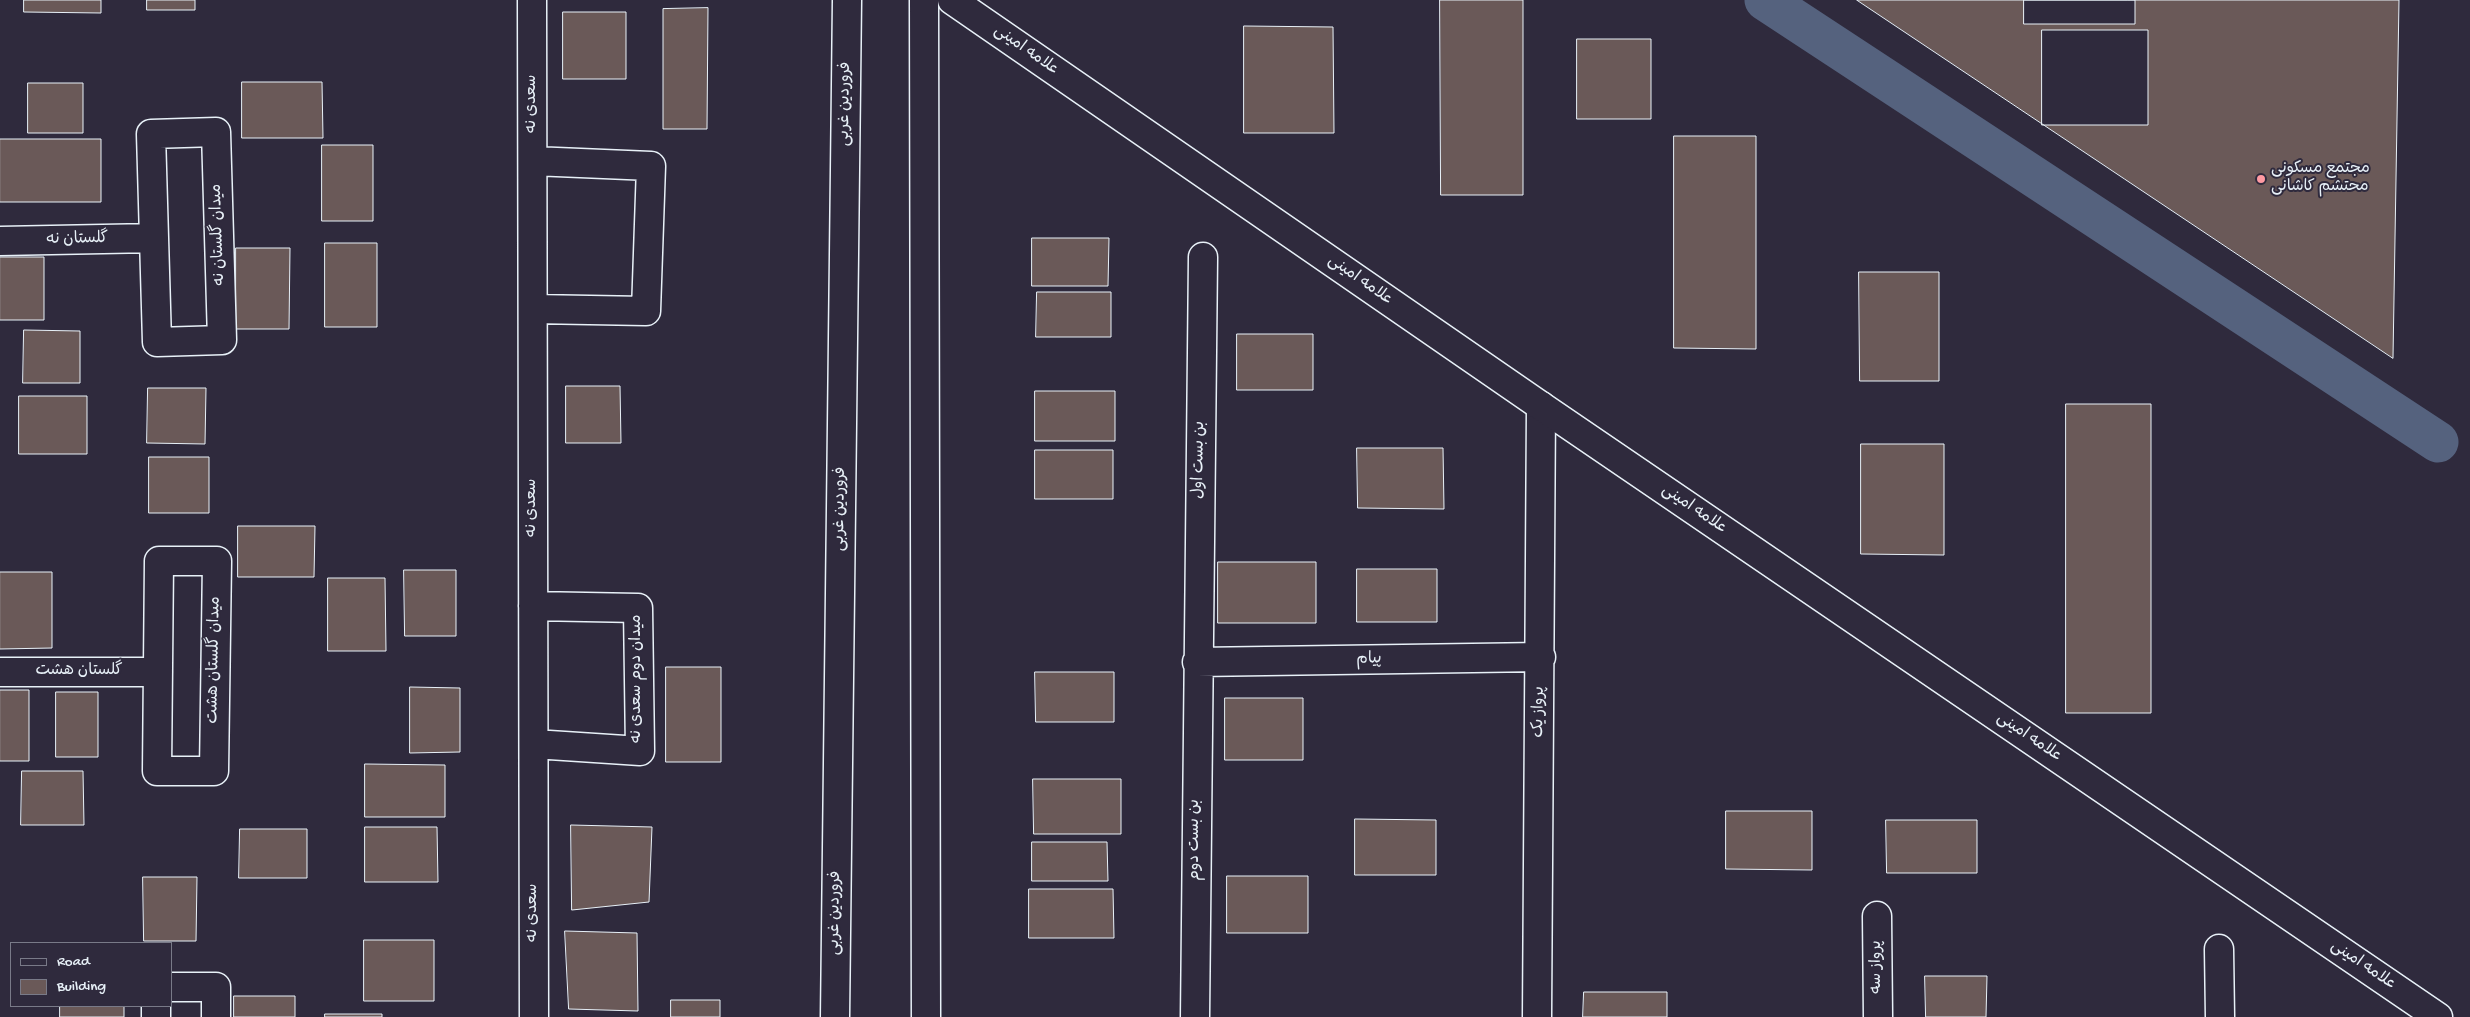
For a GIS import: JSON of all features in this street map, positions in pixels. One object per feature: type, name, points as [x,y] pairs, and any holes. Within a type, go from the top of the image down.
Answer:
[{"type":"street","name":"سعدی نه","points":[[532,0],[534,1017]]},
{"type":"street","name":"فروردین غربی","points":[[835,1017],[847,0]]},
{"type":"street","points":[[924,0],[926,1017]]},
{"type":"street","name":"علامه امینی","points":[[952,0],[1541,406],[2438,1017]]},
{"type":"street","name":"میدان گلستان نه","points":[[216,132],[222,340],[157,342],[154,238],[151,134],[216,132]]},
{"type":"street","points":[[533,162],[651,166],[646,311],[533,309]]},
{"type":"street","name":"گلستان نه","points":[[0,241],[154,238]]},
{"type":"street","name":"بن بست اول","points":[[1197,662],[1203,257]]},
{"type":"street","name":"پرواز یک","points":[[1537,1017],[1541,657],[1541,406]]},
{"type":"street","name":"میدان گلستان هشت","points":[[159,561],[217,561],[214,771],[156,770],[158,672],[159,561]]},
{"type":"street","name":"میدان دوم سعدی نه","points":[[533,606],[638,608],[640,751],[534,744]]},
{"type":"street","name":"پیام","points":[[1197,662],[1541,657]]},
{"type":"street","name":"بن بست دوم","points":[[1194,1017],[1197,662]]},
{"type":"street","name":"گلستان هشت","points":[[0,672],[158,672]]},
{"type":"street","name":"پرواز سه","points":[[1878,916],[1878,1017]]},
{"type":"street","points":[[2219,949],[2220,1017]]},
{"type":"street","points":[[172,987],[216,987],[216,1017]]},
{"type":"building","points":[[24,0],[101,0],[101,13],[24,12]]},
{"type":"building","points":[[147,0],[195,0],[195,10],[147,10]]},
{"type":"building","points":[[1440,0],[1523,0],[1523,195],[1441,195]]},
{"type":"building","name":"مجتمع مسکونی محتشم کاشانی","points":[[1857,0],[2399,0],[2393,358]]},
{"type":"building","points":[[2024,0],[2135,0],[2135,24],[2024,24]]},
{"type":"building","points":[[708,8],[707,129],[663,129],[663,9]]},
{"type":"building","points":[[563,12],[626,12],[626,79],[563,79]]},
{"type":"building","points":[[1244,26],[1333,27],[1334,133],[1244,133]]},
{"type":"building","points":[[2042,30],[2148,30],[2148,125],[2042,125]]},
{"type":"building","points":[[1577,39],[1651,39],[1651,119],[1577,119]]},
{"type":"building","points":[[242,82],[322,82],[323,138],[242,138]]},
{"type":"building","points":[[28,83],[83,83],[83,133],[28,133]]},
{"type":"building","points":[[1674,136],[1756,136],[1756,349],[1674,348]]},
{"type":"building","points":[[0,139],[101,139],[101,202],[0,202]]},
{"type":"building","points":[[322,145],[373,145],[373,221],[322,221]]},
{"type":"building","points":[[1032,238],[1109,238],[1108,286],[1032,286]]},
{"type":"building","points":[[325,243],[377,243],[377,327],[325,327]]},
{"type":"building","points":[[236,248],[290,248],[289,329],[236,329]]},
{"type":"building","points":[[0,257],[44,257],[44,320],[0,320]]},
{"type":"building","points":[[1859,272],[1939,272],[1939,381],[1860,381]]},
{"type":"building","points":[[1037,292],[1111,292],[1111,337],[1036,337]]},
{"type":"building","points":[[24,330],[80,331],[80,383],[23,383]]},
{"type":"building","points":[[1237,334],[1313,334],[1313,390],[1237,390]]},
{"type":"building","points":[[566,386],[620,386],[621,443],[566,443]]},
{"type":"building","points":[[148,388],[206,388],[205,444],[147,443]]},
{"type":"building","points":[[1035,391],[1115,391],[1115,441],[1035,441]]},
{"type":"building","points":[[19,396],[87,396],[87,454],[19,454]]},
{"type":"building","points":[[2066,404],[2151,404],[2151,713],[2066,713]]},
{"type":"building","points":[[1861,444],[1944,444],[1944,555],[1861,554]]},
{"type":"building","points":[[1357,448],[1443,448],[1444,509],[1358,508]]},
{"type":"building","points":[[1035,450],[1113,450],[1113,499],[1035,499]]},
{"type":"building","points":[[149,457],[209,457],[209,513],[149,513]]},
{"type":"building","points":[[238,526],[315,526],[314,577],[238,577]]},
{"type":"building","points":[[1218,562],[1316,562],[1316,623],[1218,623]]},
{"type":"building","points":[[1357,569],[1437,569],[1437,622],[1357,622]]},
{"type":"building","points":[[404,570],[456,570],[456,636],[405,636]]},
{"type":"building","points":[[0,572],[52,572],[52,648],[0,649]]},
{"type":"building","points":[[328,578],[385,578],[386,651],[328,651]]},
{"type":"building","points":[[666,667],[721,667],[721,762],[666,762]]},
{"type":"building","points":[[1035,672],[1114,672],[1114,722],[1036,722]]},
{"type":"building","points":[[410,687],[460,688],[460,752],[410,753]]},
{"type":"building","points":[[0,690],[29,690],[29,761],[0,761]]},
{"type":"building","points":[[56,692],[98,692],[98,757],[56,757]]},
{"type":"building","points":[[1225,698],[1303,698],[1303,760],[1225,760]]},
{"type":"building","points":[[365,764],[445,765],[445,817],[365,817]]},
{"type":"building","points":[[22,771],[83,771],[84,825],[21,825]]},
{"type":"building","points":[[1033,779],[1121,779],[1121,834],[1034,834]]},
{"type":"building","points":[[1726,811],[1812,811],[1812,870],[1726,869]]},
{"type":"building","points":[[1355,819],[1436,820],[1436,875],[1355,875]]},
{"type":"building","points":[[1886,820],[1977,820],[1977,873],[1887,873]]},
{"type":"building","points":[[571,825],[652,827],[649,902],[572,910]]},
{"type":"building","points":[[365,827],[437,827],[438,882],[365,882]]},
{"type":"building","points":[[240,829],[307,829],[307,878],[239,878]]},
{"type":"building","points":[[1032,842],[1107,842],[1108,881],[1032,881]]},
{"type":"building","points":[[1227,876],[1308,876],[1308,933],[1227,933]]},
{"type":"building","points":[[143,877],[197,877],[196,941],[144,941]]},
{"type":"building","points":[[1029,889],[1113,889],[1114,938],[1029,938]]},
{"type":"building","points":[[565,931],[637,933],[638,1011],[569,1009]]},
{"type":"building","points":[[364,940],[434,940],[434,1001],[364,1001]]},
{"type":"building","points":[[1925,976],[1987,976],[1986,1017],[1926,1017]]},
{"type":"building","points":[[1584,992],[1667,992],[1667,1017],[1583,1017]]},
{"type":"building","points":[[234,996],[295,996],[295,1017],[234,1017]]},
{"type":"building","points":[[671,1000],[720,1000],[720,1017],[671,1017]]},
{"type":"building","points":[[60,1007],[124,1007],[124,1017],[60,1017]]},
{"type":"building","points":[[325,1014],[382,1014],[382,1017],[325,1017]]},
{"type":"waterway","points":[[1765,0],[2438,442]]},
{"type":"place","name":"مجتمع مسکونی محتشم کاشانی","points":[[2261,179]]}]
